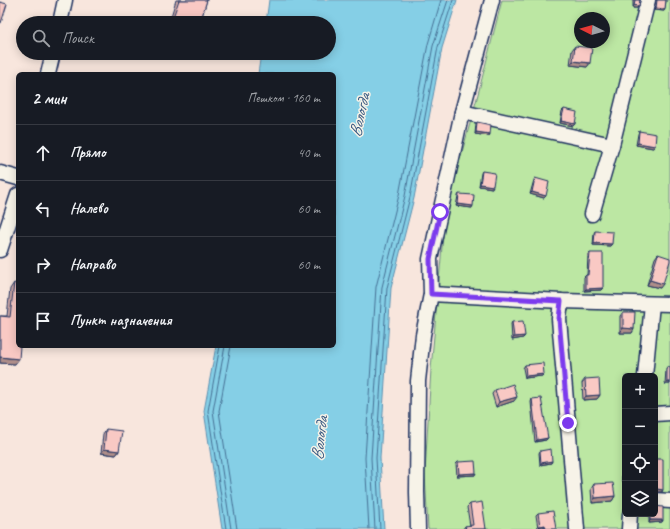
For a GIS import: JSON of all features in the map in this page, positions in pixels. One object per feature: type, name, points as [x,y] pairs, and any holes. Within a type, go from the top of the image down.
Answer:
[{"type":"street","points":[[62,16],[65,0]]},
{"type":"street","points":[[418,529],[418,381],[423,335],[431,294],[430,259],[462,112],[492,0]]},
{"type":"street","points":[[592,214],[612,145],[648,0]]},
{"type":"street","points":[[48,72],[51,60]]},
{"type":"street","points":[[462,112],[612,145]]},
{"type":"street","points":[[0,173],[16,177]]},
{"type":"street","points":[[0,250],[16,201]]},
{"type":"street","points":[[431,294],[561,301],[670,304]]},
{"type":"street","points":[[561,301],[559,319],[577,529]]},
{"type":"street","points":[[645,373],[652,304]]},
{"type":"street","points":[[658,414],[670,413]]},
{"type":"street","points":[[658,500],[670,501]]},
{"type":"street","points":[[629,529],[630,517]]},
{"type":"green space","points":[[502,0],[670,0],[670,529],[428,529],[425,473],[431,369],[445,214]]},
{"type":"water","name":"Вологда","points":[[269,0],[457,0],[442,48],[414,198],[391,288],[380,458],[384,529],[222,529],[204,411],[216,348],[336,348],[336,72],[258,72],[260,60],[336,60],[336,16],[267,16]]},
{"type":"building","points":[[179,0],[207,0],[202,16],[173,16]]},
{"type":"building","points":[[635,0],[640,0],[639,6],[634,5]]},
{"type":"building","points":[[657,0],[666,0],[665,9],[656,8]]},
{"type":"building","points":[[0,2],[7,4],[1,23],[0,23]]},
{"type":"building","points":[[575,48],[592,48],[590,63],[573,61]]},
{"type":"building","points":[[564,109],[577,112],[575,124],[561,121]]},
{"type":"building","points":[[477,122],[491,125],[490,134],[476,132]]},
{"type":"building","points":[[639,131],[656,134],[655,146],[638,143]]},
{"type":"building","points":[[482,171],[495,173],[493,186],[480,184]]},
{"type":"building","points":[[535,178],[549,182],[546,196],[532,192]]},
{"type":"building","points":[[459,194],[474,195],[473,206],[458,204]]},
{"type":"building","points":[[595,231],[613,232],[612,244],[594,243]]},
{"type":"building","points":[[590,253],[603,253],[603,288],[586,289],[586,275],[588,275]]},
{"type":"building","points":[[658,254],[670,258],[663,284],[650,280]]},
{"type":"building","points":[[14,283],[16,284],[16,348],[20,348],[19,359],[0,357],[0,316],[10,317]]},
{"type":"building","points":[[623,312],[635,312],[634,329],[623,328]]},
{"type":"building","points":[[523,321],[525,336],[514,337],[512,322]]},
{"type":"building","points":[[543,363],[544,374],[526,376],[525,365]]},
{"type":"building","points":[[667,367],[670,367],[670,382],[667,382]]},
{"type":"building","points":[[599,378],[600,395],[586,396],[585,379]]},
{"type":"building","points":[[513,384],[517,397],[499,402],[495,390]]},
{"type":"building","points":[[541,398],[548,438],[537,440],[532,399]]},
{"type":"building","points":[[106,429],[122,431],[119,451],[104,449]]},
{"type":"building","points":[[551,449],[552,461],[541,463],[540,451]]},
{"type":"building","points":[[658,459],[663,459],[663,490],[658,489]]},
{"type":"building","points":[[475,461],[476,473],[459,474],[458,462]]},
{"type":"building","points":[[613,483],[615,496],[595,498],[594,484]]},
{"type":"building","points":[[482,502],[486,529],[466,529],[465,526],[473,525],[470,504]]},
{"type":"building","points":[[658,506],[663,507],[663,520],[650,520],[650,517],[658,517]]},
{"type":"building","points":[[553,511],[556,529],[546,529],[545,525],[540,526],[538,513]]},
{"type":"route","points":[[440,212],[430,259],[431,294],[561,301],[559,319],[568,423]]}]
